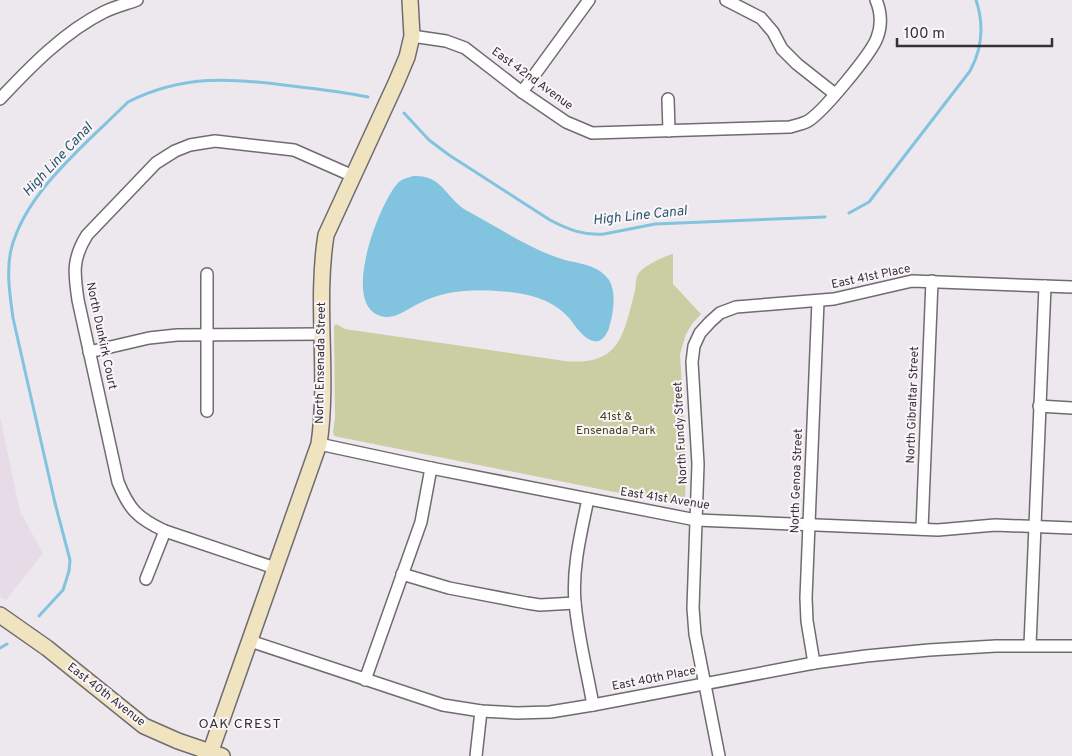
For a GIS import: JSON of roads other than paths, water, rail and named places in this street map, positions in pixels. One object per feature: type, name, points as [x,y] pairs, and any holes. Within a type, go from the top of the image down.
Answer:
[{"type":"street","points":[[100,0],[105,11]]},
{"type":"street","points":[[0,98],[56,44],[105,11],[137,0]]},
{"type":"street","name":"North Ensenada Street","points":[[214,755],[250,641],[319,444],[324,398],[322,334],[323,256],[326,235],[407,57],[412,36],[410,0]]},
{"type":"street","points":[[522,92],[588,0]]},
{"type":"street","points":[[726,0],[761,18],[773,32],[782,49],[797,64],[835,94]]},
{"type":"street","name":"East 42nd Avenue","points":[[412,36],[446,41],[465,48],[522,92],[566,122],[592,133],[790,127],[806,122],[818,114],[865,57],[877,38],[880,24],[879,5]]},
{"type":"street","points":[[668,99],[668,131]]},
{"type":"street","name":"North Dunkirk Court","points":[[165,531],[150,524],[136,514],[126,501],[118,482],[74,279],[74,263],[80,247],[105,216],[156,163],[175,151],[190,145],[215,141],[294,150],[353,176]]},
{"type":"street","points":[[207,274],[207,411]]},
{"type":"street","name":"East 41st Place","points":[[710,322],[720,313],[736,307],[834,299],[912,281],[1072,287]]},
{"type":"street","name":"North Gibraltar Street","points":[[922,529],[932,281]]},
{"type":"street","points":[[1030,645],[1045,286]]},
{"type":"street","name":"North Genoa Street","points":[[814,663],[807,613],[818,300]]},
{"type":"street","name":"North Fundy Street","points":[[710,322],[700,333],[694,346],[692,362],[698,464],[693,608],[695,634],[719,756]]},
{"type":"street","points":[[90,352],[149,338],[177,335],[322,334]]},
{"type":"street","points":[[1040,406],[1072,408]]},
{"type":"street","name":"East 41st Avenue","points":[[319,444],[696,520],[944,530],[995,525],[1072,528]]},
{"type":"street","points":[[365,680],[421,522],[431,468]]},
{"type":"street","points":[[588,499],[577,557],[575,603],[593,705]]},
{"type":"street","points":[[146,579],[165,531],[275,568]]},
{"type":"street","points":[[402,574],[449,588],[527,603],[575,603]]},
{"type":"street","name":"East 40th Avenue","points":[[0,615],[46,648],[144,726],[159,734],[214,755]]},
{"type":"street","name":"East 40th Place","points":[[250,641],[443,705],[481,711],[517,713],[550,712],[593,705],[814,663],[929,650],[1030,645],[1072,646]]},
{"type":"street","points":[[476,756],[481,711]]},
{"type":"water","points":[[413,176],[436,182],[464,209],[527,244],[552,256],[595,268],[605,275],[613,291],[614,304],[609,328],[604,338],[599,341],[589,340],[564,313],[550,303],[533,296],[506,292],[477,290],[448,293],[429,299],[395,316],[384,317],[378,315],[368,306],[363,291],[363,272],[367,252],[381,211],[390,195],[399,182]]},
{"type":"waterway","name":"High Line Canal","points":[[849,213],[869,202],[970,71],[977,54],[981,36],[979,9],[976,0]]},
{"type":"waterway","name":"High Line Canal","points":[[39,616],[63,590],[69,571],[70,560],[55,503],[13,318],[11,301],[9,275],[11,250],[18,229],[29,208],[43,188],[94,134],[128,102],[148,93],[189,83],[208,80],[229,80],[270,83],[368,97]]},
{"type":"waterway","name":"High Line Canal","points":[[404,113],[429,140],[449,155],[550,220],[583,233],[604,234],[655,224],[825,217]]},
{"type":"waterway","name":"High Line Canal","points":[[0,648],[7,644]]},
{"type":"district","name":"OAK CREST","points":[[240,724]]},
{"type":"park label","name":"41st & Ensenada Park","points":[[616,424]]}]
